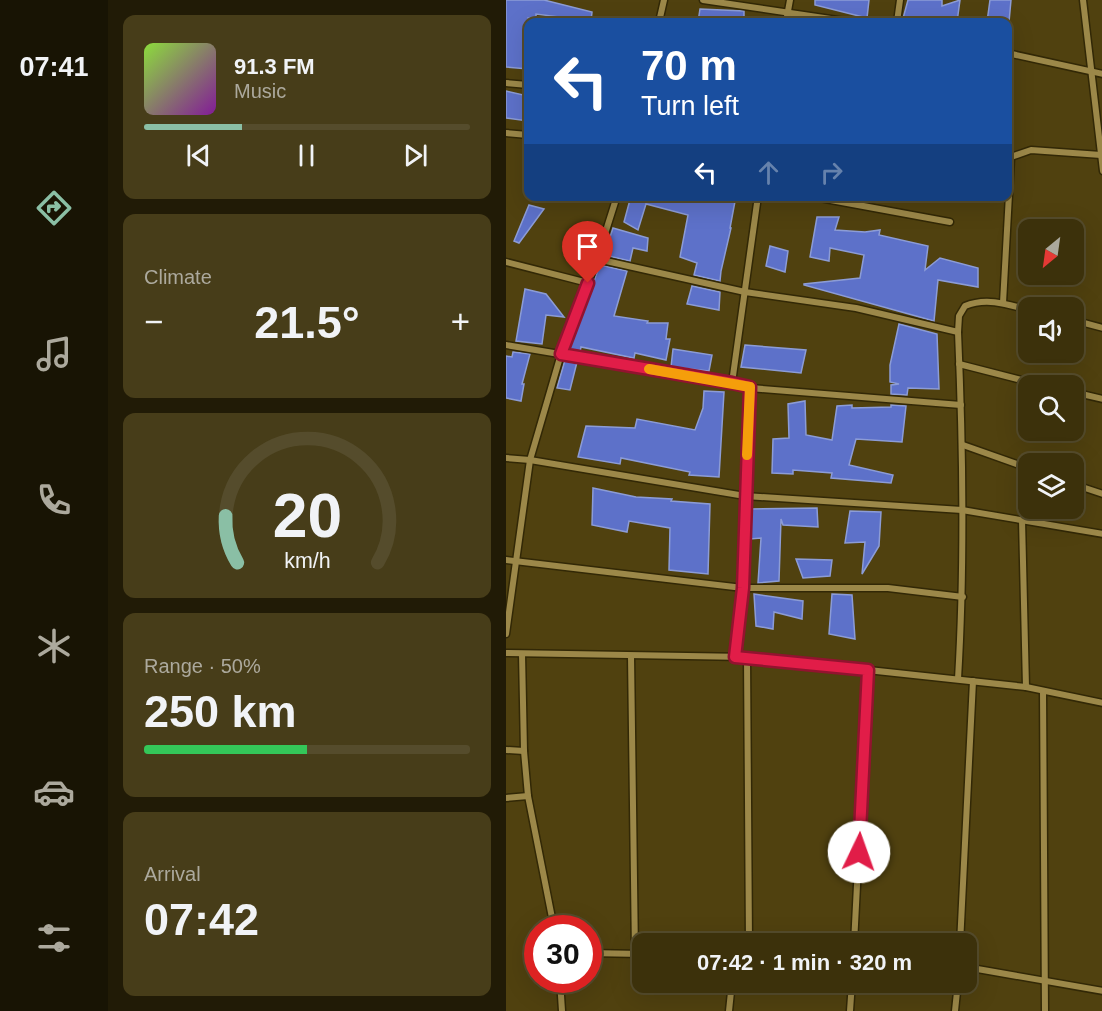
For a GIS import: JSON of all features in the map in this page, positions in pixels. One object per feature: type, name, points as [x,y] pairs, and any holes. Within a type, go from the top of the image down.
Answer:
[{"type":"street","points":[[660,18],[664,0]]},
{"type":"street","points":[[705,0],[819,18]]},
{"type":"street","points":[[786,18],[790,0]]},
{"type":"street","points":[[898,18],[900,0]]},
{"type":"street","points":[[1083,0],[1103,171]]},
{"type":"street","points":[[1012,54],[1103,74]]},
{"type":"street","points":[[506,83],[524,85]]},
{"type":"street","points":[[506,133],[524,135]]},
{"type":"street","points":[[1012,157],[1031,150],[1101,155]]},
{"type":"street","points":[[506,634],[530,460],[561,354],[598,259],[615,201]]},
{"type":"street","points":[[732,383],[757,201]]},
{"type":"street","points":[[836,201],[950,222]]},
{"type":"street","points":[[1003,303],[1007,201]]},
{"type":"street","points":[[598,259],[745,292],[856,308],[958,332]]},
{"type":"street","points":[[506,262],[588,283]]},
{"type":"street","points":[[958,679],[963,597],[963,446],[959,316],[965,306],[978,300],[1018,307]]},
{"type":"street","points":[[1084,323],[1103,328]]},
{"type":"street","points":[[506,345],[750,387],[961,405]]},
{"type":"street","points":[[959,364],[1018,379]]},
{"type":"street","points":[[735,657],[743,588],[750,387]]},
{"type":"street","points":[[1084,395],[1103,399]]},
{"type":"street","points":[[963,446],[1018,465]]},
{"type":"street","points":[[506,458],[745,496],[962,510],[1103,534]]},
{"type":"street","points":[[1084,488],[1103,494]]},
{"type":"street","points":[[1022,520],[1026,687]]},
{"type":"street","points":[[506,560],[743,588],[888,588],[963,597]]},
{"type":"street","points":[[506,653],[747,657],[1026,687],[1103,703]]},
{"type":"street","points":[[522,654],[524,751],[528,796],[551,915]]},
{"type":"street","points":[[631,656],[638,933]]},
{"type":"street","points":[[747,657],[749,933]]},
{"type":"street","points":[[855,933],[868,670]]},
{"type":"street","points":[[961,933],[973,681]]},
{"type":"street","points":[[1043,690],[1045,1011]]},
{"type":"street","points":[[506,750],[524,751]]},
{"type":"street","points":[[506,798],[528,796]]},
{"type":"street","points":[[602,953],[632,954]]},
{"type":"street","points":[[977,969],[1103,991]]},
{"type":"street","points":[[561,993],[563,1011]]},
{"type":"street","points":[[729,1011],[731,993]]},
{"type":"street","points":[[850,1011],[851,993]]},
{"type":"street","points":[[955,1011],[957,993]]},
{"type":"building","points":[[506,0],[544,0],[592,12],[591,18],[536,14],[536,18],[524,18],[524,69],[506,67]]},
{"type":"building","points":[[815,0],[869,0],[867,18],[815,5]]},
{"type":"building","points":[[908,0],[942,0],[942,6],[960,0],[958,18],[903,18]]},
{"type":"building","points":[[990,0],[1011,0],[1009,18],[988,18]]},
{"type":"building","points":[[700,9],[744,11],[744,18],[699,18]]},
{"type":"building","points":[[506,91],[524,95],[524,120],[506,118]]},
{"type":"building","points":[[630,201],[735,201],[720,281],[694,275],[697,263],[680,257],[688,215],[646,204],[638,230],[624,222]]},
{"type":"building","points":[[529,205],[544,209],[519,243],[514,241]]},
{"type":"building","points":[[817,217],[839,217],[835,230],[865,232],[880,230],[879,235],[928,246],[925,270],[940,258],[978,268],[978,287],[938,280],[934,321],[804,285],[860,278],[864,255],[830,248],[829,261],[810,257]]},
{"type":"building","points":[[613,228],[648,238],[647,251],[633,248],[630,261],[604,255]]},
{"type":"building","points":[[770,246],[788,251],[785,272],[766,266]]},
{"type":"building","points":[[600,265],[627,271],[614,316],[648,321],[647,323],[668,323],[666,339],[670,339],[666,360],[635,353],[634,358],[581,347],[580,352],[568,350]]},
{"type":"building","points":[[692,286],[720,292],[719,310],[687,304]]},
{"type":"building","points":[[525,289],[546,294],[564,317],[546,315],[542,344],[516,341]]},
{"type":"building","points":[[899,324],[937,334],[939,389],[908,388],[907,395],[891,394],[891,385],[899,384],[890,382],[890,365]]},
{"type":"building","points":[[745,345],[806,350],[801,373],[741,367]]},
{"type":"building","points":[[673,349],[712,355],[709,371],[671,367]]},
{"type":"building","points":[[513,352],[530,354],[522,384],[524,384],[521,401],[506,398],[506,356],[512,357]]},
{"type":"building","points":[[565,360],[577,362],[570,390],[557,388]]},
{"type":"building","points":[[704,391],[724,392],[719,477],[689,475],[690,472],[621,458],[620,464],[578,457],[586,426],[635,428],[637,419],[695,430],[703,408]]},
{"type":"building","points":[[805,401],[806,435],[832,440],[837,406],[852,405],[852,408],[906,406],[902,442],[856,439],[849,465],[893,475],[891,483],[831,478],[832,473],[793,470],[793,474],[772,473],[773,439],[789,438],[788,404]]},
{"type":"building","points":[[593,488],[636,497],[710,504],[708,574],[669,570],[670,528],[629,521],[627,532],[592,525]]},
{"type":"building","points":[[817,508],[818,527],[783,525],[781,519],[779,581],[758,583],[761,538],[750,539],[751,509]]},
{"type":"building","points":[[850,511],[881,512],[879,546],[862,574],[865,542],[845,543]]},
{"type":"building","points":[[796,559],[832,560],[830,576],[803,578]]},
{"type":"building","points":[[754,594],[803,601],[802,619],[774,612],[773,629],[756,626]]},
{"type":"building","points":[[832,594],[852,595],[855,639],[829,634]]},
{"type":"slow traffic","points":[[649,369],[750,387],[747,455]]},
{"type":"route","points":[[588,283],[561,354],[750,387],[743,588],[735,657],[868,670],[859,852]]}]
